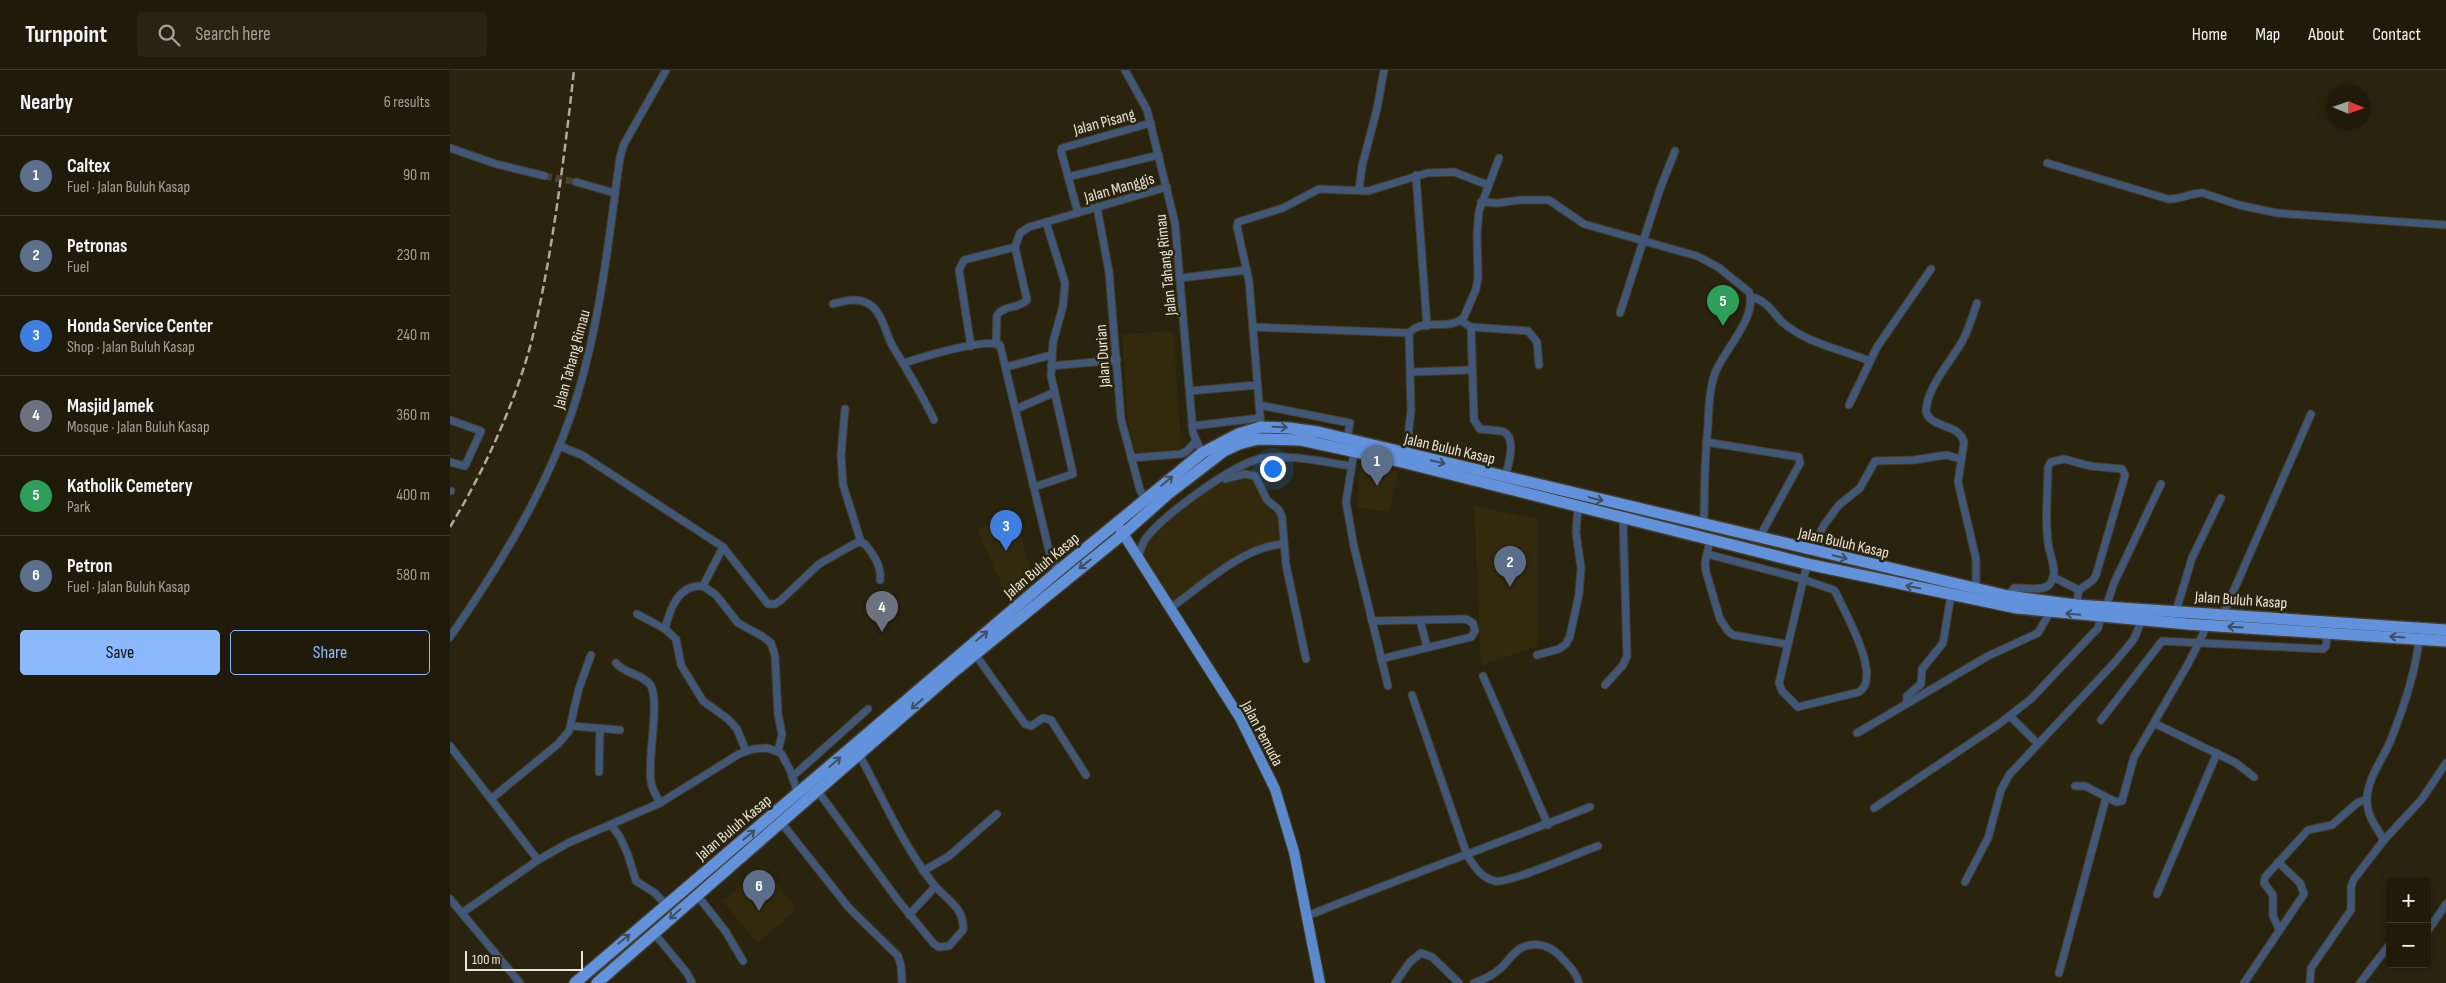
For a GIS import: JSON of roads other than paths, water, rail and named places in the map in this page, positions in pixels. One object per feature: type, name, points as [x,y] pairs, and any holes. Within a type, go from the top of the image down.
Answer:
[{"type":"highway","name":"Jalan Buluh Kasap","points":[[575,983],[608,953],[1145,499],[1238,434],[1260,423],[1347,440],[1976,590],[2008,596],[2076,605],[2142,620],[2205,626],[2328,632],[2446,641]]},
{"type":"highway","name":"Jalan Buluh Kasap","points":[[597,983],[780,821],[975,654],[1123,534],[1205,458],[1239,444],[1258,439],[1301,440],[1812,565],[1951,595],[2050,612],[2176,611],[2446,630]]},
{"type":"highway","points":[[1787,559],[1793,554],[1790,546]]},
{"type":"highway","points":[[1812,565],[1815,551]]},
{"type":"highway","points":[[608,953],[618,966]]},
{"type":"main road","name":"Jalan Pemuda","points":[[1116,524],[1240,718],[1269,774],[1288,831],[1308,916],[1320,983]]},
{"type":"street","name":"Jalan Tahang Rimau","points":[[450,638],[497,566],[531,504],[559,446],[578,391],[601,300],[615,193],[624,144],[666,70]]},
{"type":"street","name":"Jalan Tahang Rimau","points":[[1125,70],[1141,98],[1151,123],[1175,223],[1192,426],[1195,442],[1205,458]]},
{"type":"street","points":[[1359,190],[1362,166],[1377,109],[1384,70]]},
{"type":"street","name":"Jalan Pisang","points":[[1068,177],[1060,151],[1065,145],[1151,123]]},
{"type":"street","points":[[450,148],[496,164],[544,176]]},
{"type":"street","points":[[1620,313],[1662,182],[1675,150]]},
{"type":"street","points":[[1078,213],[1068,177],[1160,155]]},
{"type":"street","points":[[1253,327],[1409,333],[1414,328],[1461,321],[1477,283],[1477,228],[1481,202],[1499,158]]},
{"type":"street","points":[[2047,163],[2168,199],[2180,200],[2198,192],[2203,192],[2239,205],[2277,213],[2446,225]]},
{"type":"street","points":[[1192,426],[1260,423],[1247,270],[1236,227],[1239,221],[1274,212],[1319,189],[1359,190],[1378,188],[1416,175],[1454,172],[1488,185]]},
{"type":"street","points":[[1416,175],[1427,326]]},
{"type":"street","points":[[576,182],[615,193]]},
{"type":"street","name":"Jalan Manggis","points":[[1015,247],[1020,233],[1029,227],[1167,187]]},
{"type":"street","points":[[1481,202],[1549,200],[1558,204],[1574,219],[1584,224],[1686,252],[1709,262],[1744,286],[1751,297],[1763,302],[1797,333],[1870,361]]},
{"type":"street","name":"Jalan Durian","points":[[1098,207],[1109,272],[1121,419],[1131,458],[1145,499]]},
{"type":"street","points":[[1034,487],[1073,474],[1054,393],[1051,366],[1053,342],[1063,306],[1066,283],[1046,222]]},
{"type":"street","points":[[971,346],[960,282],[960,264],[964,260],[1015,247],[1027,300],[1022,305],[1005,309],[997,315],[996,344],[1002,350],[1034,487],[1057,572]]},
{"type":"street","points":[[1849,404],[1877,347],[1931,269]]},
{"type":"street","points":[[1181,278],[1247,270]]},
{"type":"street","points":[[1704,524],[1706,442],[1714,375],[1748,314],[1751,297]]},
{"type":"street","points":[[833,304],[856,299],[868,303],[877,312],[892,345],[904,363],[934,420]]},
{"type":"street","points":[[1976,590],[1976,559],[1958,482],[1964,442],[1961,434],[1932,420],[1928,416],[1926,408],[1944,369],[1965,337],[1977,303]]},
{"type":"street","points":[[1461,321],[1471,327],[1528,331],[1537,342],[1539,365]]},
{"type":"street","points":[[1471,327],[1473,404],[1476,426],[1503,432],[1509,440],[1510,450],[1505,477]]},
{"type":"street","points":[[1406,454],[1411,411],[1409,333]]},
{"type":"street","points":[[904,363],[971,346],[996,344]]},
{"type":"street","points":[[1006,367],[1051,355]]},
{"type":"street","points":[[1051,366],[1117,360]]},
{"type":"street","points":[[1411,372],[1472,370]]},
{"type":"street","points":[[1190,391],[1257,385]]},
{"type":"street","points":[[1016,409],[1054,393]]},
{"type":"street","points":[[1259,406],[1350,423],[1347,440]]},
{"type":"street","points":[[845,409],[841,455],[843,485],[861,542],[868,547],[879,566],[880,580]]},
{"type":"street","points":[[2223,615],[2311,414]]},
{"type":"street","points":[[450,420],[481,431],[465,466],[450,462]]},
{"type":"street","points":[[1131,458],[1181,454],[1187,451],[1195,442]]},
{"type":"street","points":[[1706,442],[1799,457],[1800,464],[1759,538]]},
{"type":"street","points":[[559,446],[582,456],[723,547],[763,600],[772,605],[780,601],[819,564],[850,545],[861,542]]},
{"type":"street","points":[[1354,452],[1346,502],[1388,686]]},
{"type":"street","points":[[1815,551],[1824,525],[1839,505],[1860,488],[1875,461],[1914,460],[1946,455],[1961,459]]},
{"type":"street","points":[[1138,558],[1148,536],[1200,490],[1246,463],[1260,458],[1276,457],[1351,466]]},
{"type":"street","points":[[2008,596],[2014,588],[2044,587],[2049,585],[2052,577],[2054,561],[2048,542],[2048,466],[2055,460],[2064,459],[2090,466],[2122,469],[2125,474],[2124,479],[2096,575],[2093,580],[2079,590],[2076,605]]},
{"type":"street","points":[[1217,481],[1245,474],[1255,476],[1268,500],[1279,510],[1284,530],[1283,544],[1306,658]]},
{"type":"street","points":[[1874,808],[2010,716],[2031,699],[2078,651],[2098,628],[2114,583],[2160,484]]},
{"type":"street","points":[[2176,611],[2192,558],[2221,498]]},
{"type":"street","points":[[1537,655],[1559,649],[1566,644],[1570,636],[1579,594],[1582,568],[1576,532],[1578,507]]},
{"type":"street","points":[[1605,685],[1623,665],[1627,656],[1623,579],[1624,519]]},
{"type":"street","points":[[1710,540],[1706,554],[1706,572],[1720,619],[1728,631],[1733,635],[1786,644]]},
{"type":"street","points":[[1169,609],[1250,552],[1265,546],[1283,544]]},
{"type":"street","points":[[703,586],[723,547]]},
{"type":"street","points":[[1706,554],[1802,579],[1834,590],[1836,593],[1863,654],[1866,673],[1862,690],[1796,706],[1780,687],[1786,644],[1802,579],[1812,565]]},
{"type":"street","points":[[2052,577],[2079,590]]},
{"type":"street","points":[[665,629],[674,602],[678,596],[688,589],[703,586],[716,595],[738,623],[771,643],[775,656],[778,714],[782,734],[778,751]]},
{"type":"street","points":[[1906,703],[1907,696],[1921,684],[1922,669],[1943,643],[1951,595]]},
{"type":"street","points":[[1858,733],[1906,703],[2003,648],[2038,633],[2050,612]]},
{"type":"street","points":[[637,614],[665,629],[676,639],[681,665],[703,701],[728,719],[737,729],[746,751]]},
{"type":"street","points":[[1372,621],[1466,619],[1473,623],[1474,631],[1471,636],[1381,659]]},
{"type":"street","points":[[1420,620],[1426,647]]},
{"type":"street","points":[[1966,882],[1988,838],[2001,790],[2009,775],[2115,662],[2134,639],[2142,620]]},
{"type":"street","points":[[2075,786],[2085,786],[2106,798],[2116,802],[2122,801],[2132,764],[2200,641],[2205,626]]},
{"type":"street","points":[[2101,720],[2162,641],[2200,641],[2323,649],[2326,646],[2328,632]]},
{"type":"street","points":[[2384,840],[2370,816],[2367,799],[2371,782],[2398,719],[2416,659],[2419,639]]},
{"type":"street","points":[[975,654],[1025,724],[1031,726],[1043,718],[1050,720],[1086,775]]},
{"type":"street","points":[[491,799],[558,744],[572,726],[579,688],[591,655]]},
{"type":"street","points":[[616,663],[622,669],[651,686],[653,704],[650,775],[653,790],[660,803]]},
{"type":"street","points":[[1483,676],[1548,825]]},
{"type":"street","points":[[1412,695],[1467,855],[1476,870],[1486,877],[1502,881],[1598,846]]},
{"type":"street","points":[[792,777],[868,709]]},
{"type":"street","points":[[2010,716],[2037,743]]},
{"type":"street","points":[[2154,723],[2236,762],[2254,777]]},
{"type":"street","points":[[572,726],[620,730]]},
{"type":"street","points":[[599,772],[600,729]]},
{"type":"street","points":[[450,746],[538,860]]},
{"type":"street","points":[[462,912],[538,860],[568,843],[660,803],[746,751],[767,748],[778,751],[786,760],[798,794]]},
{"type":"street","points":[[2157,894],[2217,753]]},
{"type":"street","points":[[817,790],[909,915],[939,946],[949,946],[961,935],[964,922],[961,915],[950,900],[935,887],[895,828],[859,754]]},
{"type":"street","points":[[2310,983],[2311,968],[2351,910],[2352,884],[2384,840],[2422,799],[2446,763]]},
{"type":"street","points":[[2059,973],[2106,798]]},
{"type":"street","points":[[2279,929],[2273,916],[2273,895],[2264,880],[2308,830],[2332,825],[2357,803],[2367,799]]},
{"type":"street","points":[[1308,916],[1398,879],[1548,825],[1590,807]]},
{"type":"street","points":[[923,871],[949,856],[997,814]]},
{"type":"street","points":[[780,821],[849,908],[898,956],[902,966],[902,983]]},
{"type":"street","points":[[610,825],[620,837],[636,881],[655,893],[666,905]]},
{"type":"street","points":[[2244,983],[2304,894],[2300,883],[2278,862]]},
{"type":"street","points":[[909,915],[935,887]]},
{"type":"street","points":[[697,895],[726,932],[743,960]]},
{"type":"street","points":[[450,899],[520,983]]},
{"type":"street","points":[[2431,926],[2446,904]]},
{"type":"street","points":[[654,933],[687,973],[692,983]]},
{"type":"street","points":[[1474,983],[1501,968],[1522,947],[1536,945],[1546,946],[1554,950],[1575,972],[1579,983]]},
{"type":"street","points":[[2360,983],[2386,949]]},
{"type":"street","points":[[1395,983],[1410,962],[1421,953],[1432,957],[1460,983]]},
{"type":"tunnel","points":[[545,176],[576,182]]},
{"type":"railway","points":[[450,527],[471,491],[498,434],[514,396],[530,348],[552,238],[574,70]]},
{"type":"place","name":"Katholik Cemetery","points":[[1723,326]]},
{"type":"place","name":"Caltex","points":[[1377,486]]},
{"type":"place","name":"Honda Service Center","points":[[1006,551]]},
{"type":"place","name":"Petronas","points":[[1510,587]]},
{"type":"place","name":"Masjid Jamek","points":[[882,632]]},
{"type":"place","name":"Petron","points":[[759,911]]}]
